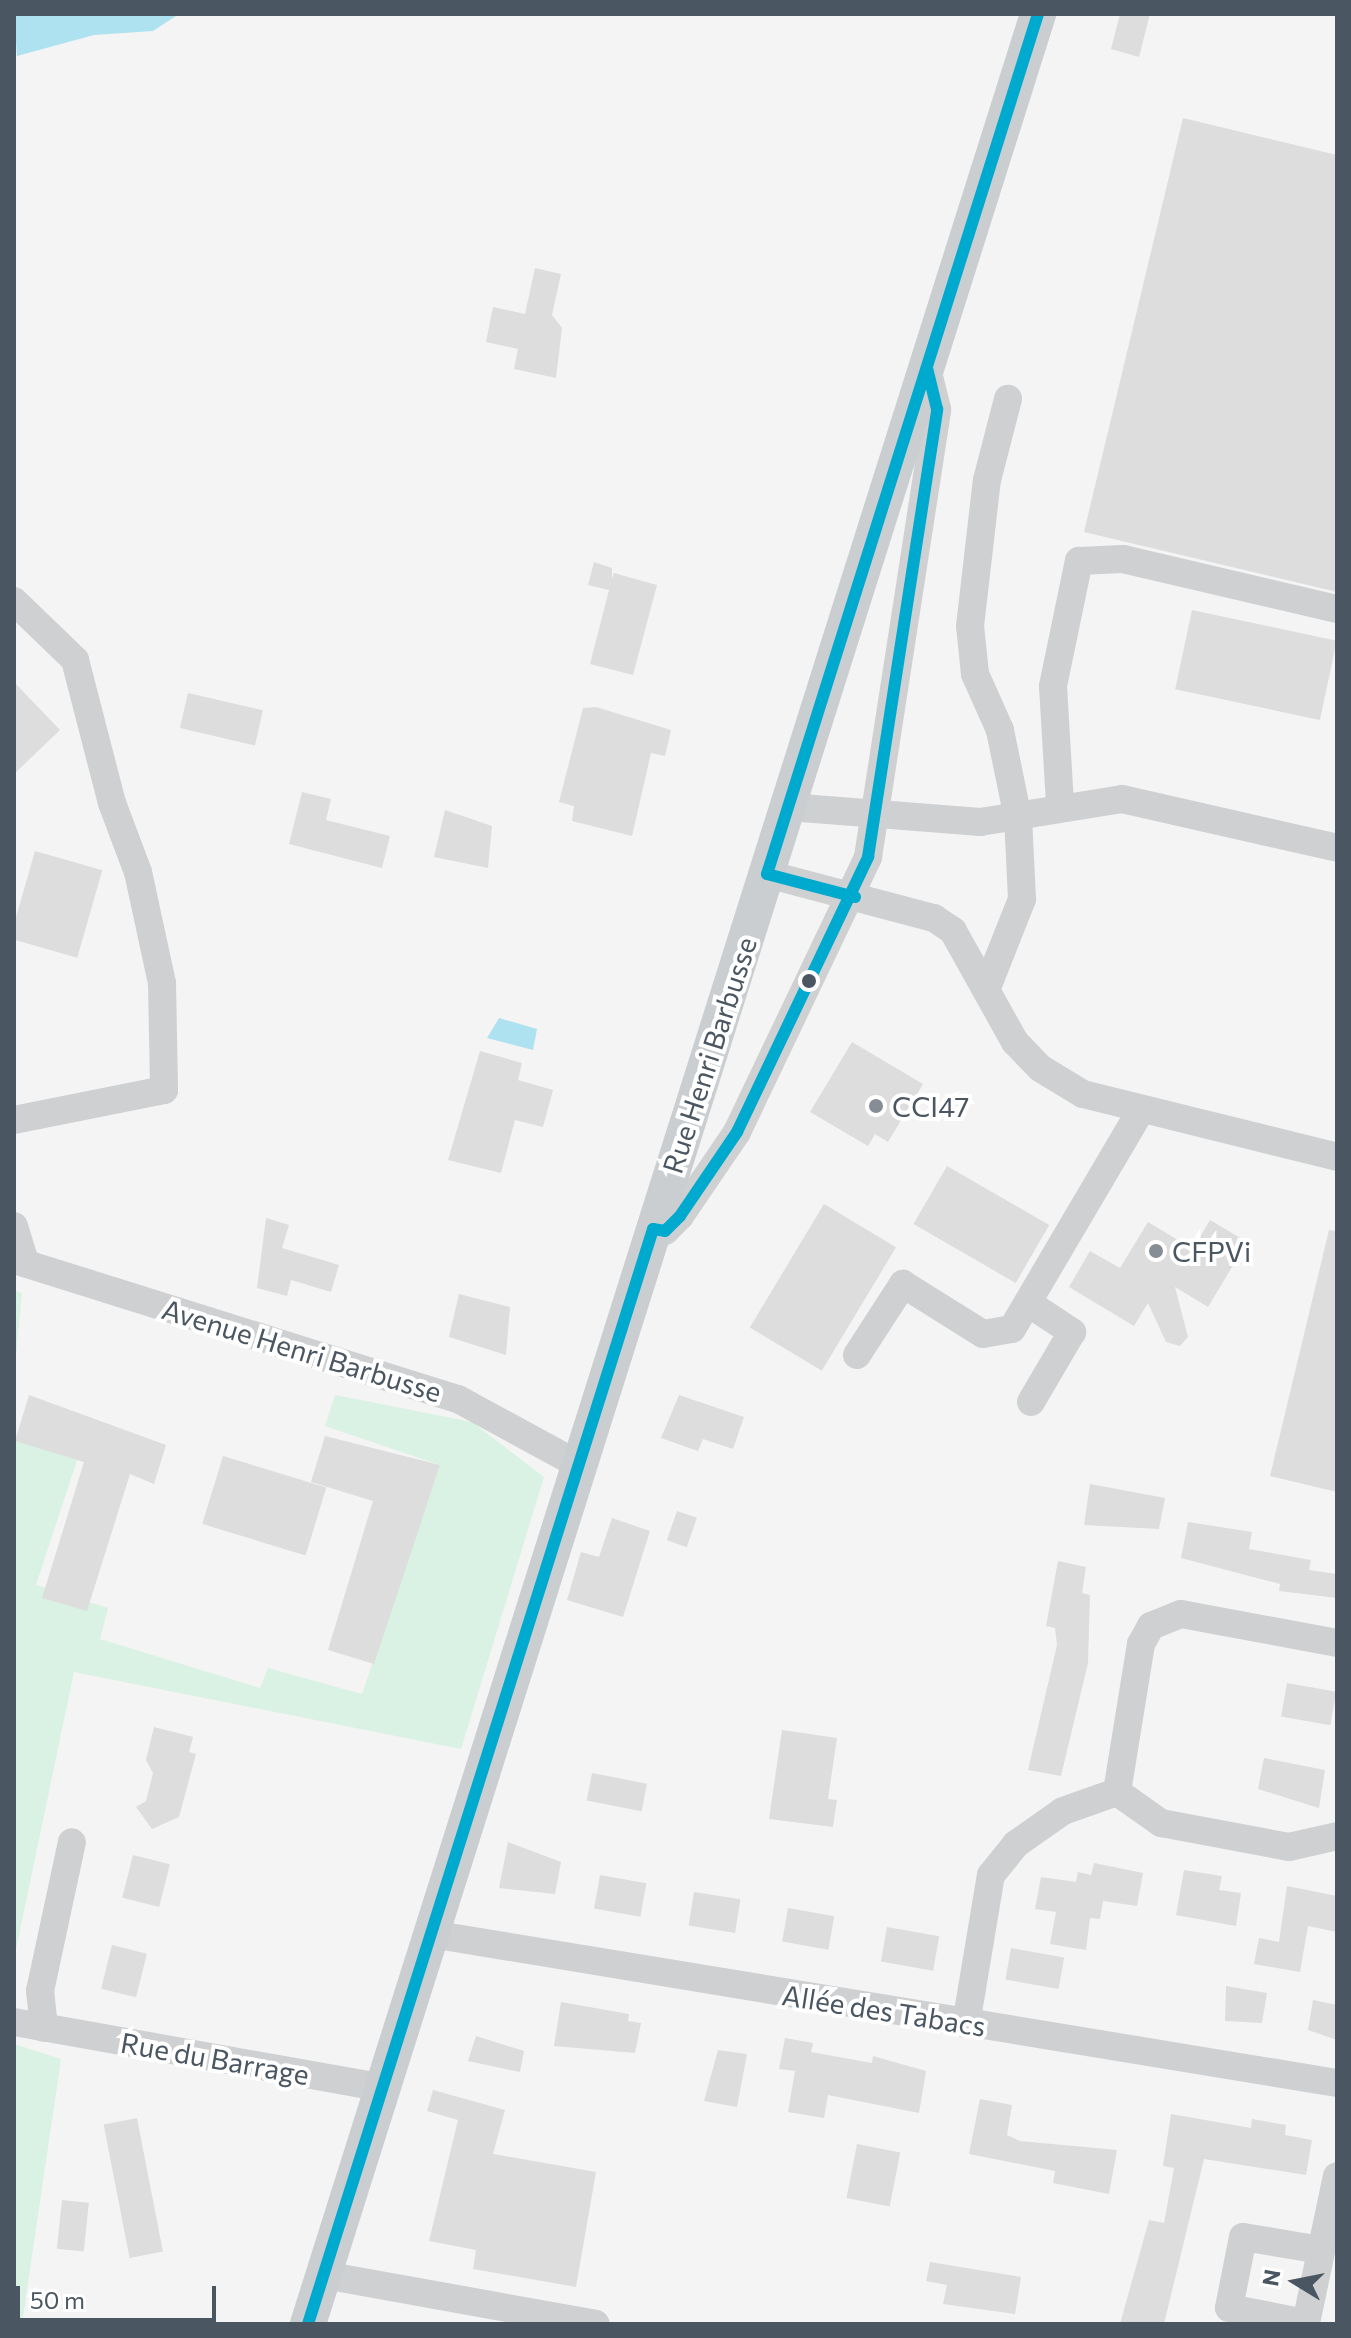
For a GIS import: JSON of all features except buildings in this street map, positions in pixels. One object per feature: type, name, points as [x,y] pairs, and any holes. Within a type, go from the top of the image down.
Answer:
[{"type":"main road","name":"Rue Henri Barbusse","points":[[308,2324],[1038,14]]},
{"type":"street","points":[[653,1229],[665,1231],[680,1216],[737,1132],[855,897],[877,817],[937,409],[927,368]]},
{"type":"street","points":[[986,990],[1022,899],[1018,818],[1000,730],[975,674],[970,626],[987,480],[1008,399]]},
{"type":"street","points":[[1060,804],[1053,686],[1079,561],[1123,559],[1337,609]]},
{"type":"street","points":[[14,601],[75,660],[112,803],[138,872],[162,983],[164,1090],[14,1120]]},
{"type":"street","points":[[789,807],[877,817],[1018,818],[1060,804],[1122,799],[1337,848]]},
{"type":"street","points":[[767,874],[855,897],[953,931],[986,990],[1040,1068],[1083,1094],[1337,1157]]},
{"type":"street","points":[[857,1355],[903,1284],[983,1334],[1012,1329],[1141,1110]]},
{"type":"street","points":[[14,1226],[19,1262]]},
{"type":"street","name":"Avenue Henri Barbusse","points":[[19,1262],[458,1399],[579,1465]]},
{"type":"street","points":[[1028,1303],[1072,1332],[1031,1402]]},
{"type":"street","points":[[1117,1792],[1141,1644],[1151,1626],[1181,1614],[1337,1643]]},
{"type":"street","points":[[1117,1792],[1161,1823],[1289,1847],[1337,1836]]},
{"type":"street","points":[[966,2024],[991,1875],[1016,1844],[1063,1811],[1117,1792]]},
{"type":"street","points":[[44,2028],[40,1991],[72,1842]]},
{"type":"street","name":"Allée des Tabacs","points":[[431,1934],[1337,2083]]},
{"type":"street","name":"Rue du Barrage","points":[[14,2022],[385,2088]]},
{"type":"street","points":[[1321,2250],[1337,2176]]},
{"type":"street","points":[[324,2275],[596,2324]]},
{"type":"green space","points":[[14,1290],[22,1293],[14,1376]]},
{"type":"green space","points":[[335,1395],[472,1422],[544,1477],[461,1749],[74,1672],[14,1959],[14,1439],[77,1460],[36,1585],[108,1608],[100,1639],[260,1688],[268,1668],[362,1694],[440,1465],[325,1426]]},
{"type":"green space","points":[[14,2044],[61,2059],[22,2324],[14,2324]]},
{"type":"water","points":[[14,14],[179,14],[153,31],[94,35],[17,56]]},
{"type":"water","points":[[499,1018],[537,1029],[533,1050],[487,1038]]},
{"type":"transit line","points":[[855,897],[767,874],[1038,14]]},
{"type":"transit line","points":[[308,2324],[653,1229],[665,1231],[680,1216],[737,1132],[868,857],[937,409],[927,368]]},
{"type":"place","name":"CCI47","points":[[876,1106]]},
{"type":"place","name":"CFPVi","points":[[1156,1251]]}]
